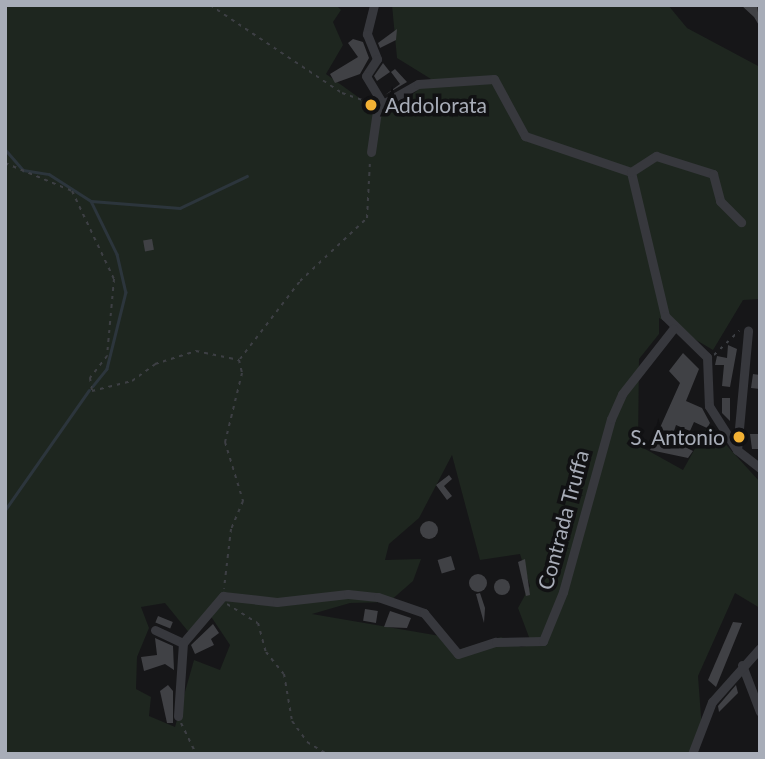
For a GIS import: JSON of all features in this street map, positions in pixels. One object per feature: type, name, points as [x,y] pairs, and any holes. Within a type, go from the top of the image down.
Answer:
[{"type":"street","points":[[374,5],[367,34],[377,59],[366,76],[383,104],[418,84],[494,79],[526,136],[631,172]]},
{"type":"street","points":[[371,152],[378,104]]},
{"type":"street","points":[[631,172],[656,156],[713,174],[720,201],[741,222]]},
{"type":"street","points":[[631,172],[662,306],[673,329],[710,366],[709,406],[737,450],[760,468]]},
{"type":"street","name":"Contrada Truffa","points":[[223,596],[277,601],[378,597],[424,613],[458,654],[496,642],[542,641],[563,592],[617,407],[673,329]]},
{"type":"street","points":[[737,450],[748,331]]},
{"type":"street","points":[[178,716],[183,643],[223,596]]},
{"type":"street","points":[[155,630],[183,643]]},
{"type":"street","points":[[692,754],[712,702],[742,664],[760,648]]},
{"type":"street","points":[[742,664],[760,712]]},
{"type":"path","points":[[210,5],[342,93],[378,104]]},
{"type":"path","points":[[239,360],[300,281],[367,218],[371,152]]},
{"type":"path","points":[[5,163],[72,191],[114,279],[107,356],[90,378],[92,391],[132,381],[187,353],[214,351],[239,360]]},
{"type":"path","points":[[710,366],[726,338],[748,331]]},
{"type":"path","points":[[239,360],[242,373],[225,442],[243,500],[231,529],[223,596],[258,624],[266,652],[284,674],[292,721],[306,743],[327,754]]},
{"type":"path","points":[[178,716],[196,754]]},
{"type":"shaded area","points":[[5,5],[336,5],[341,10],[333,22],[343,45],[326,74],[379,112],[396,108],[431,79],[397,58],[392,5],[668,5],[687,28],[760,67],[760,299],[743,300],[713,350],[659,318],[659,334],[639,359],[638,445],[683,470],[708,425],[760,482],[760,608],[735,593],[698,676],[702,730],[690,754],[5,754]],"holes":[[[452,455],[480,560],[520,554],[530,586],[518,608],[532,645],[521,647],[501,637],[451,652],[446,637],[312,614],[350,603],[389,602],[413,581],[421,559],[385,560],[389,544],[419,518]],[[165,603],[191,635],[210,615],[230,645],[220,670],[194,660],[175,727],[149,716],[151,697],[136,689],[137,657],[149,628],[141,607]]]},
{"type":"building","points":[[741,5],[757,5],[760,27],[754,17]]},
{"type":"building","points":[[397,29],[396,40],[380,48],[378,43]]},
{"type":"building","points":[[353,39],[363,42],[369,58],[360,74],[335,83],[330,74],[358,57],[348,43]]},
{"type":"building","points":[[383,63],[390,72],[377,81],[374,76]]},
{"type":"building","points":[[395,69],[407,82],[385,95],[400,84],[391,72]]},
{"type":"building","points":[[152,239],[154,250],[145,251],[143,241]]},
{"type":"building","points":[[728,345],[737,349],[730,387],[722,386],[724,365],[715,365],[717,356],[727,358]]},
{"type":"building","points":[[683,353],[699,369],[686,401],[702,408],[710,423],[707,428],[694,422],[690,431],[676,425],[671,440],[693,451],[688,458],[650,450],[680,383],[669,371]]},
{"type":"building","points":[[753,374],[760,375],[760,389],[751,388]]},
{"type":"building","points":[[722,398],[730,398],[730,421],[722,413]]},
{"type":"building","points":[[750,434],[760,434],[760,449],[752,449]]},
{"type":"building","points":[[449,475],[452,479],[444,486],[452,496],[447,500],[436,485]]},
{"type":"building","points":[[429,521],[435,524],[438,530],[435,536],[429,539],[423,536],[420,530],[423,524]]},
{"type":"building","points":[[451,556],[455,569],[442,573],[438,560]]},
{"type":"building","points":[[525,559],[530,595],[526,596],[518,562]]},
{"type":"building","points":[[478,574],[484,577],[487,583],[484,589],[478,592],[472,589],[469,583],[472,577]]},
{"type":"building","points":[[499,579],[505,579],[510,587],[508,593],[499,595],[494,590],[494,584]]},
{"type":"building","points":[[480,593],[485,608],[484,623],[476,594]]},
{"type":"building","points":[[365,609],[378,611],[376,623],[363,621]]},
{"type":"building","points":[[390,611],[411,618],[407,628],[384,627]]},
{"type":"building","points":[[158,616],[173,622],[170,628],[155,622]]},
{"type":"building","points":[[733,622],[742,623],[716,687],[708,680]]},
{"type":"building","points":[[213,624],[219,633],[211,639],[214,645],[195,654],[191,645]]},
{"type":"building","points":[[155,638],[173,646],[174,670],[165,664],[144,671],[141,657],[157,655]]},
{"type":"building","points":[[168,685],[173,691],[173,723],[167,723],[160,691]]},
{"type":"building","points":[[736,685],[738,693],[719,712],[718,706]]},
{"type":"waterway","points":[[5,149],[23,170],[49,174],[91,201],[117,254],[126,292],[107,369],[93,386]]},
{"type":"waterway","points":[[91,201],[180,208],[247,176]]},
{"type":"waterway","points":[[5,510],[89,390]]},
{"type":"place","name":"Addolorata","points":[[371,105]]},
{"type":"place","name":"S. Antonio","points":[[739,437]]}]
